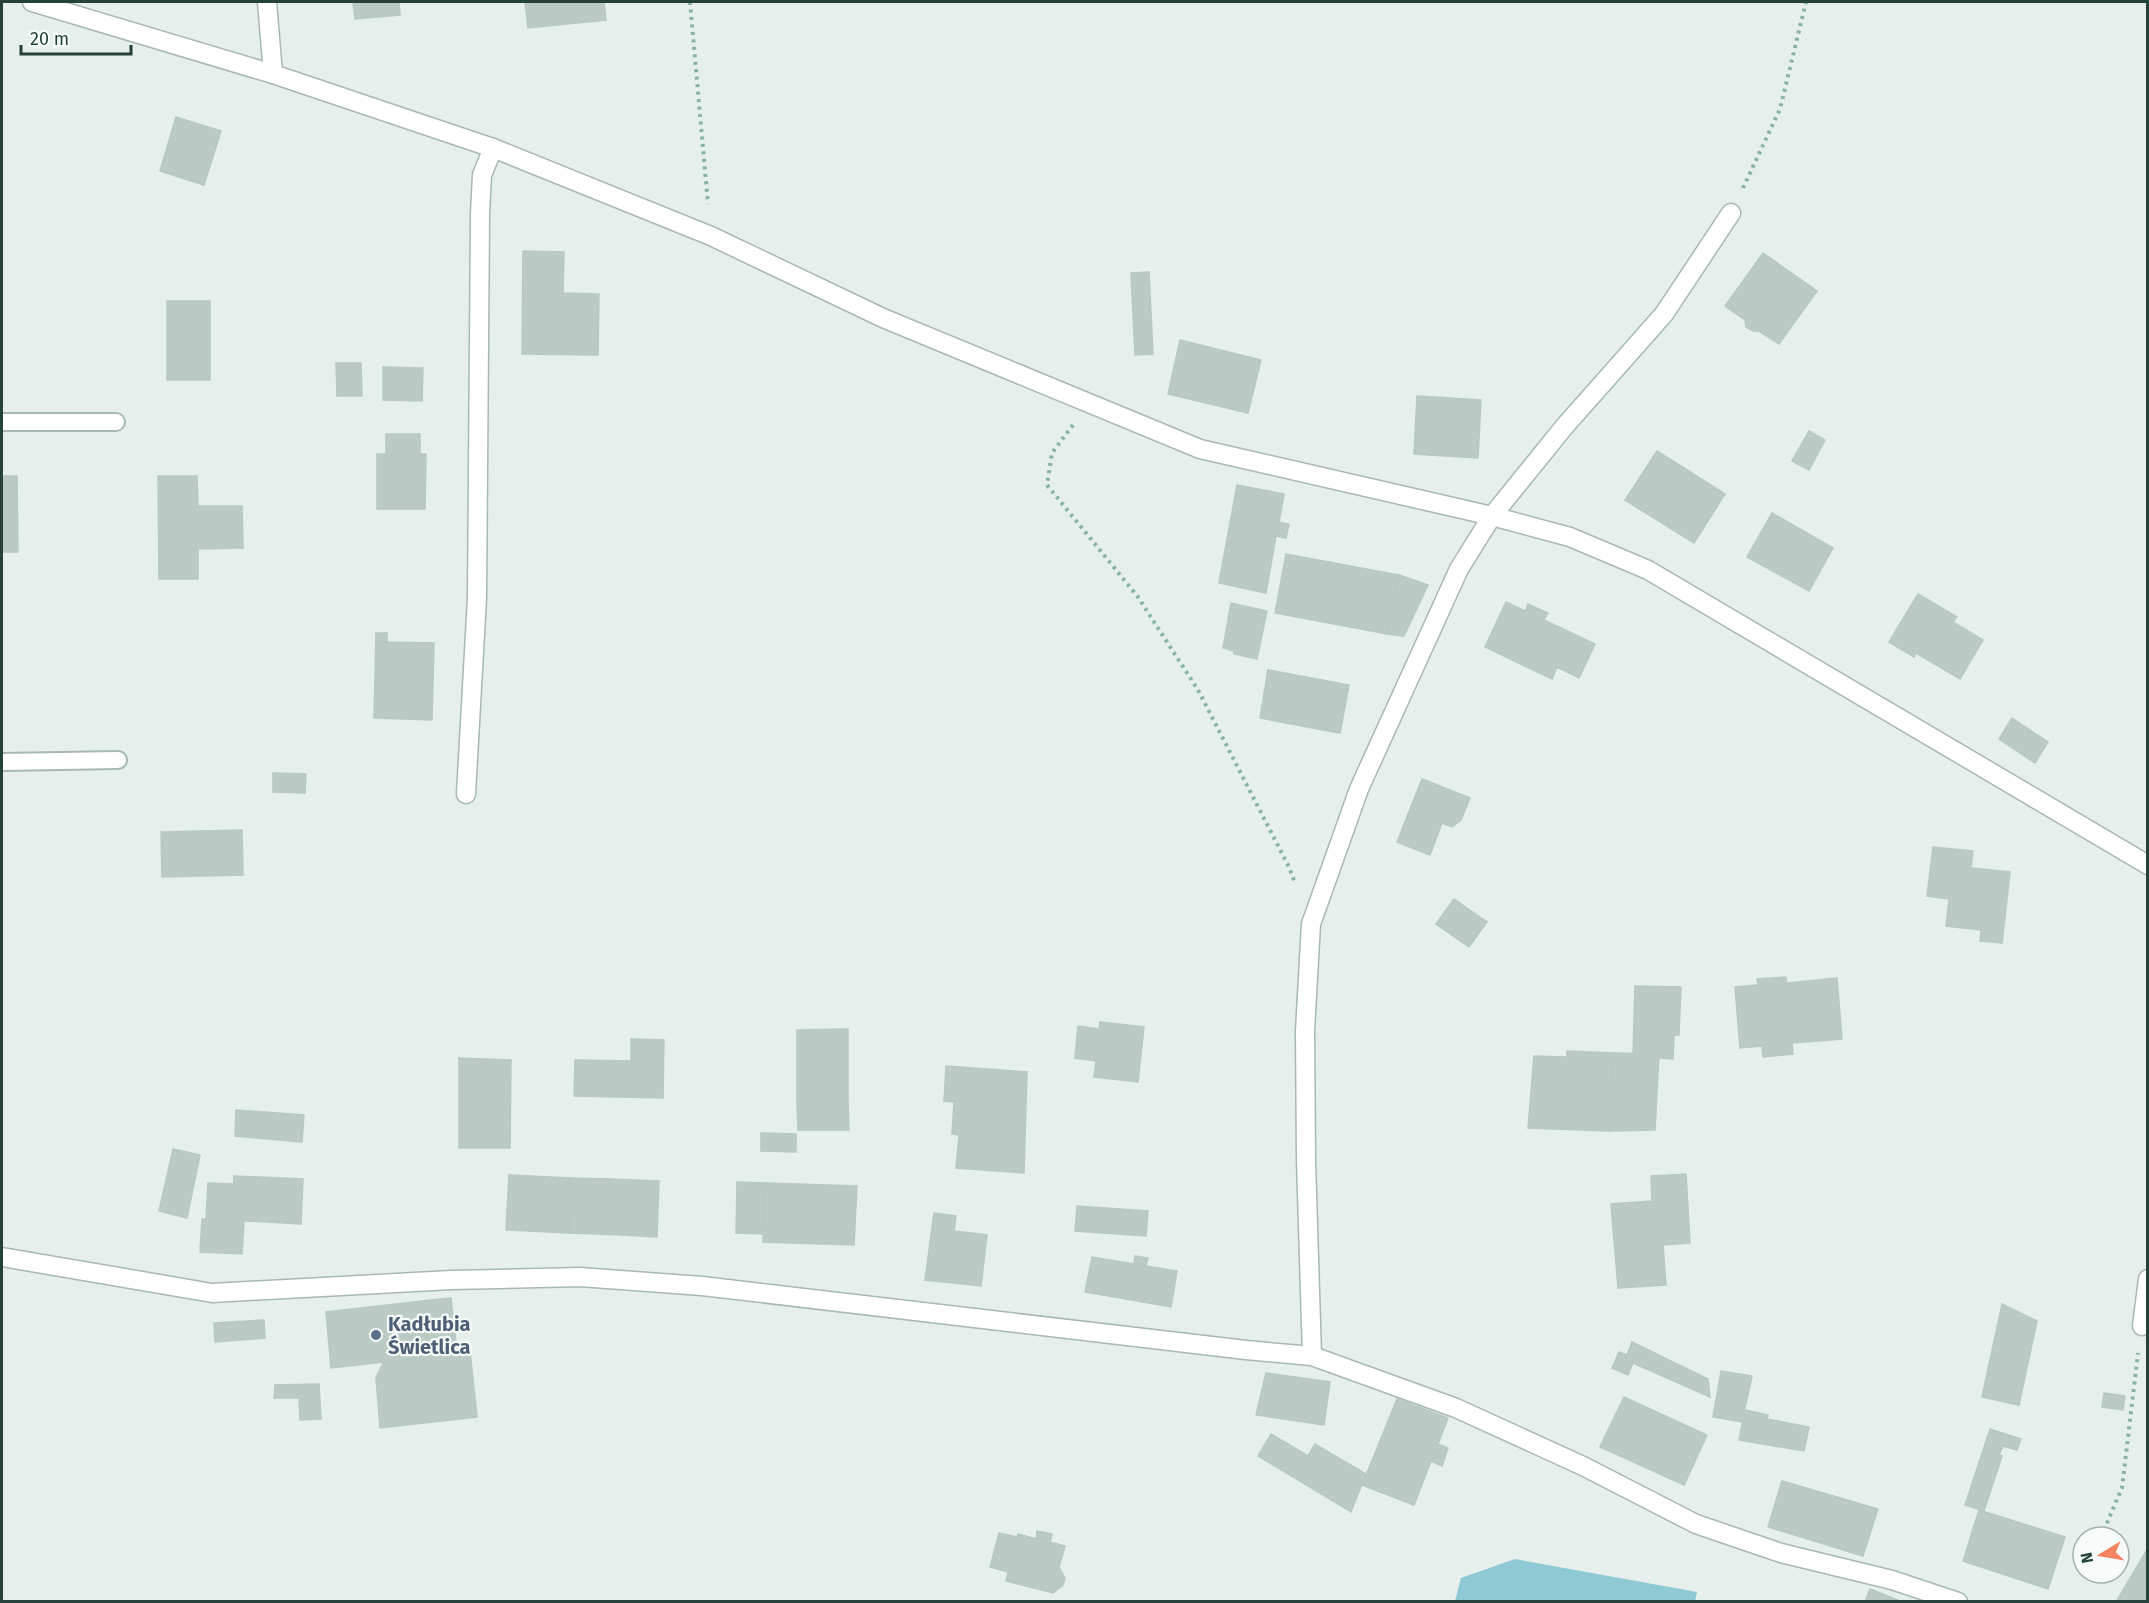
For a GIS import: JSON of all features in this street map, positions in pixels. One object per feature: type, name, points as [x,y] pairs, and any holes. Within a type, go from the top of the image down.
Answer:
[{"type":"street","points":[[32,2],[273,74],[494,148],[711,237],[883,318],[1200,448],[1492,516],[1570,537],[1648,570],[2148,865]]},
{"type":"street","points":[[267,2],[273,74]]},
{"type":"street","points":[[466,794],[477,598],[480,214],[482,175],[494,148]]},
{"type":"street","points":[[1312,1356],[1305,1031],[1311,924],[1359,789],[1459,569],[1492,516],[1564,427],[1664,314],[1731,213]]},
{"type":"street","points":[[2,1257],[212,1293],[451,1280],[568,1278],[702,1286],[1312,1356],[1456,1408],[1583,1466],[1696,1524],[1781,1553],[1892,1580],[1958,1602]]},
{"type":"street","points":[[2142,1326],[2148,1279]]},
{"type":"lane","points":[[2,422],[116,422]]},
{"type":"lane","points":[[2,762],[118,760]]},
{"type":"path","points":[[690,2],[711,237]]},
{"type":"path","points":[[1731,213],[1780,109],[1806,2]]},
{"type":"path","points":[[1090,403],[1053,453],[1047,485],[1138,597],[1198,690],[1289,867],[1311,924]]},
{"type":"path","points":[[2106,1525],[2122,1488],[2142,1326]]},
{"type":"water","points":[[1515,1559],[1697,1592],[1695,1601],[1455,1601],[1461,1578]]},
{"type":"building","points":[[353,2],[399,2],[400,15],[355,19]]},
{"type":"building","points":[[525,2],[604,2],[606,20],[528,28]]},
{"type":"building","points":[[176,117],[221,131],[204,185],[160,171]]},
{"type":"building","points":[[523,251],[564,252],[563,293],[599,294],[598,355],[522,354]]},
{"type":"building","points":[[1763,253],[1817,291],[1779,344],[1759,331],[1746,327],[1745,320],[1725,306]]},
{"type":"building","points":[[1149,272],[1153,354],[1135,355],[1131,273]]},
{"type":"building","points":[[167,301],[210,301],[210,380],[167,380]]},
{"type":"building","points":[[1180,340],[1261,360],[1248,413],[1168,394]]},
{"type":"building","points":[[336,363],[361,363],[362,396],[337,396]]},
{"type":"building","points":[[383,367],[423,368],[422,401],[383,400]]},
{"type":"building","points":[[1417,396],[1481,400],[1478,458],[1414,454]]},
{"type":"building","points":[[1809,431],[1825,440],[1809,470],[1792,461]]},
{"type":"building","points":[[386,434],[420,434],[420,454],[426,454],[425,509],[377,509],[377,454],[386,454]]},
{"type":"building","points":[[1657,451],[1725,494],[1694,543],[1625,500]]},
{"type":"building","points":[[2,476],[17,476],[18,552],[2,552]]},
{"type":"building","points":[[158,476],[197,476],[198,506],[242,506],[243,548],[198,549],[198,579],[159,579]]},
{"type":"building","points":[[1237,485],[1284,494],[1279,522],[1289,524],[1286,538],[1276,536],[1266,593],[1219,583]]},
{"type":"building","points":[[1772,513],[1833,548],[1809,591],[1747,557]]},
{"type":"building","points":[[1286,554],[1399,575],[1387,634],[1275,613]]},
{"type":"building","points":[[1399,575],[1428,585],[1404,636],[1387,634]]},
{"type":"building","points":[[1918,594],[1957,617],[1953,622],[1983,640],[1960,679],[1916,653],[1914,657],[1889,642]]},
{"type":"building","points":[[1506,602],[1525,611],[1528,604],[1548,613],[1544,620],[1595,644],[1579,678],[1557,667],[1552,679],[1485,647]]},
{"type":"building","points":[[1231,603],[1267,611],[1257,659],[1234,654],[1234,651],[1223,648]]},
{"type":"building","points":[[376,633],[387,633],[387,642],[434,643],[432,720],[374,718]]},
{"type":"building","points":[[1268,670],[1349,685],[1340,733],[1260,718]]},
{"type":"building","points":[[2012,718],[2048,742],[2035,763],[1999,739]]},
{"type":"building","points":[[273,773],[306,774],[305,793],[273,792]]},
{"type":"building","points":[[1422,779],[1470,798],[1461,820],[1452,827],[1442,823],[1430,855],[1397,842]]},
{"type":"building","points":[[242,830],[243,875],[162,877],[161,832]]},
{"type":"building","points":[[1933,847],[1973,851],[1971,868],[2010,872],[2002,943],[1980,941],[1981,930],[1946,926],[1949,899],[1927,896]]},
{"type":"building","points":[[1454,899],[1487,922],[1469,947],[1436,924]]},
{"type":"building","points":[[1786,977],[1787,983],[1837,978],[1842,1039],[1792,1043],[1793,1054],[1763,1057],[1762,1046],[1740,1048],[1735,987],[1758,985],[1757,979]]},
{"type":"building","points":[[1635,986],[1681,987],[1679,1035],[1674,1035],[1673,1059],[1659,1058],[1659,1054],[1633,1054]]},
{"type":"building","points":[[1100,1022],[1144,1027],[1138,1082],[1094,1077],[1096,1061],[1075,1058],[1078,1026],[1099,1029]]},
{"type":"building","points":[[848,1029],[848,1102],[797,1102],[797,1030]]},
{"type":"building","points":[[631,1039],[664,1040],[663,1098],[574,1096],[575,1060],[631,1061]]},
{"type":"building","points":[[1567,1051],[1613,1053],[1609,1131],[1528,1128],[1534,1056],[1567,1057]]},
{"type":"building","points":[[1613,1053],[1659,1054],[1655,1130],[1609,1131]]},
{"type":"building","points":[[459,1058],[511,1060],[510,1148],[459,1148]]},
{"type":"building","points":[[946,1066],[1027,1072],[1024,1173],[956,1168],[959,1135],[952,1134],[954,1102],[944,1101]]},
{"type":"building","points":[[797,1102],[848,1102],[849,1130],[798,1130]]},
{"type":"building","points":[[236,1110],[304,1115],[302,1142],[235,1136]]},
{"type":"building","points":[[761,1133],[796,1134],[796,1152],[761,1151]]},
{"type":"building","points":[[173,1149],[200,1155],[187,1218],[159,1211]]},
{"type":"building","points":[[1686,1174],[1690,1243],[1663,1245],[1666,1285],[1618,1288],[1611,1204],[1652,1201],[1651,1176]]},
{"type":"building","points":[[509,1175],[571,1178],[569,1233],[506,1230]]},
{"type":"building","points":[[234,1176],[303,1179],[301,1224],[232,1220]]},
{"type":"building","points":[[571,1178],[609,1179],[608,1205],[625,1206],[623,1235],[569,1233]]},
{"type":"building","points":[[609,1179],[659,1181],[657,1237],[623,1235],[625,1206],[608,1205]]},
{"type":"building","points":[[737,1182],[765,1183],[763,1234],[736,1233]]},
{"type":"building","points":[[208,1183],[234,1184],[232,1220],[244,1221],[242,1254],[200,1252],[202,1219],[206,1219]]},
{"type":"building","points":[[765,1183],[857,1186],[854,1245],[763,1242]]},
{"type":"building","points":[[1077,1206],[1148,1211],[1146,1236],[1075,1231]]},
{"type":"building","points":[[934,1213],[956,1216],[954,1231],[987,1235],[981,1286],[925,1280]]},
{"type":"building","points":[[1135,1256],[1148,1258],[1146,1266],[1177,1271],[1171,1307],[1085,1292],[1092,1257],[1134,1264]]},
{"type":"building","points":[[451,1298],[457,1352],[428,1357],[422,1301]]},
{"type":"building","name":"Kadłubia Świetlica","points":[[422,1301],[428,1357],[331,1368],[326,1312]]},
{"type":"building","points":[[2002,1304],[2037,1321],[2019,1405],[1982,1397]]},
{"type":"building","points":[[264,1320],[265,1338],[215,1342],[214,1323]]},
{"type":"building","points":[[1632,1342],[1708,1379],[1710,1397],[1633,1363],[1628,1375],[1612,1368],[1619,1352],[1627,1355]]},
{"type":"building","points":[[470,1351],[477,1417],[380,1428],[376,1378],[383,1363]]},
{"type":"building","points":[[1721,1371],[1752,1376],[1742,1422],[1713,1417]]},
{"type":"building","points":[[1266,1373],[1330,1382],[1324,1425],[1256,1415]]},
{"type":"building","points":[[319,1384],[321,1419],[300,1420],[299,1398],[274,1398],[275,1385]]},
{"type":"building","points":[[2104,1393],[2125,1396],[2123,1410],[2102,1407]]},
{"type":"building","points":[[1624,1397],[1707,1435],[1684,1485],[1600,1447]]},
{"type":"building","points":[[1397,1399],[1448,1418],[1438,1444],[1448,1448],[1442,1466],[1431,1461],[1414,1505],[1362,1485]]},
{"type":"building","points":[[1745,1410],[1768,1415],[1767,1419],[1809,1427],[1804,1451],[1739,1440]]},
{"type":"building","points":[[1990,1429],[2021,1439],[2017,1450],[2003,1446],[1999,1455],[2002,1456],[1984,1511],[1965,1505]]},
{"type":"building","points":[[1271,1434],[1308,1456],[1315,1444],[1366,1474],[1351,1512],[1258,1456]]},
{"type":"building","points":[[1782,1481],[1878,1509],[1863,1556],[1768,1527]]},
{"type":"building","points":[[1979,1510],[2065,1537],[2048,1589],[1963,1561]]},
{"type":"building","points":[[1037,1531],[1052,1534],[1050,1542],[1065,1546],[1059,1567],[1065,1578],[1063,1585],[1053,1593],[1006,1581],[1008,1572],[990,1567],[999,1533],[1017,1537],[1018,1534],[1036,1539]]},
{"type":"building","points":[[2148,1548],[2148,1602],[2116,1602],[2126,1585],[2131,1585],[2131,1577]]},
{"type":"building","points":[[1870,1589],[1903,1602],[1865,1602]]},
{"type":"place","name":"Kadłubia Świetlica","points":[[376,1335]]}]
